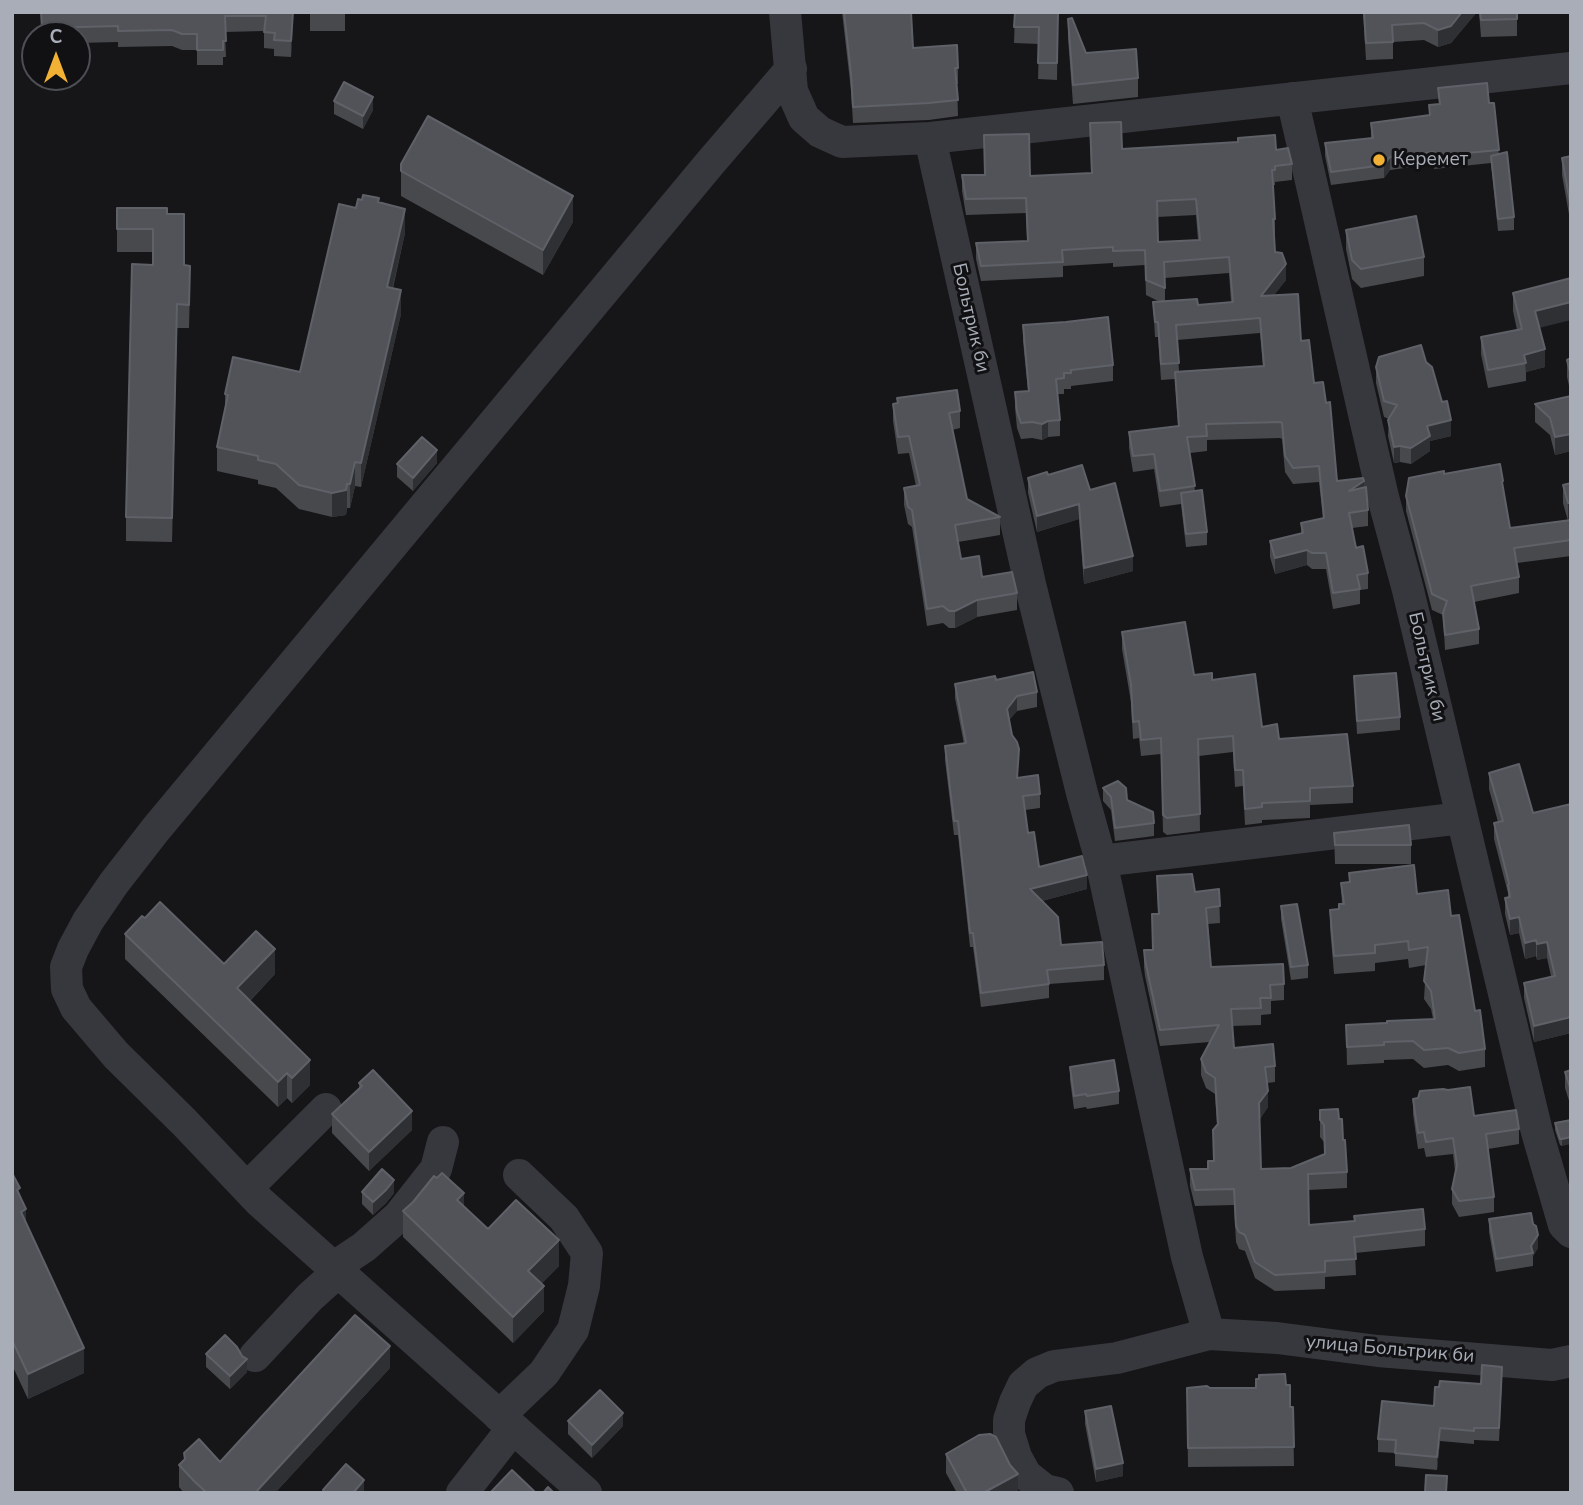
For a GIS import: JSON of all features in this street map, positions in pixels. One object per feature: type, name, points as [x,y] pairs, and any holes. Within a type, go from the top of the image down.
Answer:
[{"type":"street","points":[[785,12],[792,91],[804,118],[820,132],[842,142],[930,138],[1571,68]]},
{"type":"street","points":[[586,1493],[247,1188],[116,1055],[76,1008],[67,989],[66,967],[88,921],[156,829],[790,69]]},
{"type":"street","name":"Больтрик би","points":[[1292,98],[1382,497],[1408,590],[1537,1132],[1568,1227]]},
{"type":"street","name":"Больтрик би","points":[[930,138],[1030,583],[1101,862],[1186,1257],[1209,1334]]},
{"type":"street","points":[[1101,862],[1462,818]]},
{"type":"street","points":[[247,1188],[326,1110]]},
{"type":"street","points":[[255,1356],[336,1269],[399,1216],[436,1169],[443,1142]]},
{"type":"street","points":[[462,1493],[506,1422],[573,1330],[583,1286],[587,1253],[564,1218],[519,1175]]},
{"type":"street","name":"улица Больтрик би","points":[[1058,1493],[1045,1490],[1026,1475],[1016,1457],[1009,1434],[1009,1420],[1023,1385],[1037,1373],[1054,1366],[1116,1359],[1209,1334],[1277,1338],[1378,1351],[1552,1365],[1571,1361]]},
{"type":"building","points":[[41,12],[293,12],[291,41],[274,40],[275,33],[264,32],[266,16],[225,16],[226,41],[223,41],[223,50],[197,50],[197,34],[182,34],[172,30],[118,31],[118,26],[91,27],[91,21],[42,21]]},
{"type":"building","points":[[345,12],[345,13],[310,13]]},
{"type":"building","points":[[844,12],[911,12],[913,48],[957,45],[958,68],[955,68],[958,100],[853,107]]},
{"type":"building","points":[[1015,12],[1058,12],[1057,63],[1038,63],[1039,27],[1014,27]]},
{"type":"building","points":[[1364,12],[1462,12],[1451,26],[1438,30],[1424,23],[1392,25],[1393,42],[1366,43]]},
{"type":"building","points":[[1480,12],[1517,12],[1517,19],[1481,20]]},
{"type":"building","points":[[1072,18],[1086,53],[1136,49],[1138,78],[1073,85],[1068,19]]},
{"type":"building","points":[[344,82],[373,97],[363,116],[334,101]]},
{"type":"building","points":[[1487,83],[1489,103],[1494,103],[1499,150],[1434,156],[1434,152],[1390,157],[1384,165],[1331,172],[1325,143],[1373,138],[1371,123],[1430,115],[1429,105],[1440,104],[1438,88]]},
{"type":"building","points":[[428,116],[573,196],[543,250],[401,171],[401,164]]},
{"type":"building","points":[[1121,122],[1122,149],[1238,142],[1238,138],[1275,135],[1276,150],[1288,148],[1292,164],[1275,166],[1275,170],[1272,170],[1275,252],[1282,253],[1286,264],[1261,296],[1298,294],[1301,341],[1309,340],[1314,383],[1323,382],[1326,403],[1330,402],[1337,481],[1363,478],[1364,481],[1349,491],[1366,487],[1368,510],[1349,513],[1356,548],[1363,546],[1368,573],[1357,575],[1360,589],[1333,593],[1326,553],[1312,553],[1307,550],[1275,558],[1270,541],[1303,533],[1301,523],[1324,518],[1319,466],[1293,468],[1285,456],[1282,423],[1206,424],[1207,436],[1187,437],[1195,486],[1160,491],[1154,454],[1133,456],[1129,432],[1179,426],[1175,372],[1264,366],[1260,318],[1176,325],[1179,363],[1161,364],[1158,322],[1155,322],[1153,302],[1197,299],[1198,305],[1233,302],[1229,257],[1164,262],[1165,288],[1146,280],[1145,250],[1113,251],[1113,247],[1062,250],[1063,262],[981,266],[976,243],[1028,241],[1026,198],[966,199],[962,175],[985,175],[984,135],[1029,134],[1030,176],[1092,173],[1090,123]],"holes":[[[1196,199],[1200,240],[1158,242],[1157,201]]]},
{"type":"building","points":[[1507,152],[1514,217],[1498,219],[1491,156]]},
{"type":"building","points":[[1571,156],[1571,208],[1562,158]]},
{"type":"building","points":[[363,195],[379,198],[378,202],[405,209],[387,287],[401,290],[361,463],[355,462],[346,490],[332,493],[299,485],[276,464],[258,460],[258,456],[217,447],[233,357],[300,372],[339,204],[356,208],[358,199],[362,200]]},
{"type":"building","points":[[117,208],[167,208],[167,214],[184,214],[184,265],[190,266],[189,305],[177,304],[172,518],[126,517],[132,264],[153,265],[153,229],[117,229]]},
{"type":"building","points":[[1416,216],[1424,257],[1361,269],[1352,260],[1346,230]]},
{"type":"building","points":[[1571,278],[1571,302],[1535,311],[1545,349],[1524,355],[1526,363],[1488,370],[1481,337],[1522,329],[1513,293]]},
{"type":"building","points":[[1108,317],[1113,365],[1064,373],[1064,378],[1056,379],[1060,420],[1042,424],[1021,423],[1015,392],[1029,391],[1023,325]]},
{"type":"building","points":[[1421,345],[1426,362],[1432,367],[1442,402],[1447,401],[1451,420],[1427,426],[1430,436],[1411,448],[1394,447],[1388,420],[1397,405],[1384,401],[1376,367],[1379,357]]},
{"type":"building","points":[[1571,358],[1571,376],[1567,360]]},
{"type":"building","points":[[957,390],[960,411],[949,413],[967,499],[1000,517],[955,525],[961,559],[979,556],[982,577],[1012,572],[1017,593],[977,600],[955,611],[949,611],[943,606],[927,609],[912,510],[908,507],[904,488],[920,485],[909,436],[898,437],[893,404],[898,403],[897,398]]},
{"type":"building","points":[[1571,396],[1571,434],[1555,437],[1550,418],[1535,404]]},
{"type":"building","points":[[422,437],[437,450],[413,478],[397,464]]},
{"type":"building","points":[[1500,464],[1510,528],[1571,520],[1571,540],[1514,548],[1519,577],[1471,586],[1479,629],[1445,635],[1443,613],[1447,601],[1432,594],[1406,496],[1409,478]]},
{"type":"building","points":[[1082,465],[1090,490],[1115,483],[1133,556],[1084,568],[1079,504],[1037,516],[1028,478]]},
{"type":"building","points":[[1571,483],[1571,503],[1568,503],[1563,485]]},
{"type":"building","points":[[1202,490],[1207,532],[1186,534],[1181,493]]},
{"type":"building","points":[[1185,622],[1194,675],[1212,673],[1212,680],[1255,674],[1262,727],[1277,724],[1279,739],[1347,734],[1353,786],[1310,788],[1310,801],[1262,803],[1262,807],[1245,809],[1243,770],[1235,770],[1233,736],[1198,739],[1200,814],[1167,818],[1163,815],[1161,738],[1141,740],[1139,721],[1133,722],[1131,685],[1122,632]]},
{"type":"building","points":[[1033,672],[1037,692],[1017,696],[1007,709],[1012,735],[1019,749],[1017,778],[1038,775],[1040,794],[1023,796],[1028,833],[1034,832],[1039,867],[1082,856],[1087,875],[1030,889],[1058,917],[1061,945],[1102,942],[1104,965],[1047,970],[1049,984],[981,993],[973,933],[970,933],[958,821],[954,821],[945,746],[966,743],[955,684],[995,676],[996,680]]},
{"type":"building","points":[[1396,673],[1400,717],[1357,721],[1354,676]]},
{"type":"building","points":[[1519,764],[1533,813],[1571,804],[1571,1017],[1534,1026],[1524,983],[1555,976],[1547,942],[1537,944],[1536,940],[1525,943],[1519,917],[1510,919],[1505,898],[1510,897],[1509,884],[1494,823],[1503,821],[1489,773]]},
{"type":"building","points":[[1118,781],[1126,788],[1127,800],[1153,812],[1154,823],[1115,828],[1111,797],[1103,788]]},
{"type":"building","points":[[1409,825],[1411,845],[1335,845],[1334,833]]},
{"type":"building","points":[[1414,865],[1417,894],[1448,890],[1451,916],[1459,915],[1475,1011],[1480,1010],[1485,1049],[1459,1053],[1448,1048],[1424,1050],[1413,1041],[1347,1047],[1346,1025],[1435,1019],[1431,991],[1424,981],[1428,947],[1409,950],[1408,941],[1375,945],[1375,953],[1334,956],[1330,910],[1339,909],[1339,904],[1344,904],[1341,883],[1350,882],[1349,873]]},
{"type":"building","points":[[1192,874],[1195,892],[1219,889],[1220,906],[1206,908],[1211,967],[1283,964],[1284,984],[1270,985],[1271,998],[1260,998],[1261,1008],[1231,1009],[1234,1048],[1273,1044],[1275,1066],[1265,1067],[1268,1091],[1259,1103],[1261,1169],[1291,1168],[1325,1154],[1324,1125],[1320,1120],[1320,1110],[1338,1109],[1345,1140],[1347,1172],[1308,1174],[1309,1225],[1355,1221],[1354,1216],[1423,1209],[1425,1229],[1354,1237],[1356,1259],[1325,1261],[1325,1272],[1275,1275],[1255,1262],[1245,1235],[1239,1232],[1236,1226],[1234,1189],[1195,1190],[1190,1169],[1208,1169],[1208,1161],[1214,1161],[1213,1130],[1218,1124],[1215,1078],[1206,1072],[1201,1059],[1219,1025],[1160,1030],[1144,950],[1153,950],[1152,914],[1159,914],[1157,876]]},
{"type":"building","points":[[160,902],[224,964],[256,931],[275,949],[237,988],[310,1060],[292,1078],[287,1073],[278,1082],[125,934]]},
{"type":"building","points":[[1297,904],[1308,965],[1291,967],[1281,906]]},
{"type":"building","points":[[1114,1060],[1119,1091],[1074,1096],[1070,1067]]},
{"type":"building","points":[[373,1070],[412,1111],[369,1152],[332,1114],[362,1086],[359,1083]]},
{"type":"building","points":[[1571,1070],[1571,1091],[1565,1072]]},
{"type":"building","points":[[1470,1087],[1474,1116],[1516,1110],[1519,1129],[1486,1134],[1494,1197],[1459,1201],[1452,1189],[1457,1165],[1453,1138],[1426,1142],[1424,1132],[1418,1133],[1413,1099],[1418,1098],[1420,1091]]},
{"type":"building","points":[[1571,1120],[1571,1137],[1560,1139],[1555,1123]]},
{"type":"building","points":[[382,1169],[394,1180],[373,1202],[362,1192]]},
{"type":"building","points":[[12,1173],[26,1209],[21,1212],[84,1348],[28,1374],[12,1340]]},
{"type":"building","points":[[442,1173],[464,1193],[457,1200],[488,1229],[516,1200],[559,1240],[528,1271],[544,1286],[513,1317],[403,1211],[434,1176],[437,1178]]},
{"type":"building","points":[[1531,1213],[1538,1235],[1531,1246],[1533,1253],[1496,1259],[1489,1219]]},
{"type":"building","points":[[355,1315],[390,1346],[255,1493],[207,1493],[179,1465],[185,1459],[184,1453],[199,1439],[220,1462]]},
{"type":"building","points":[[225,1335],[247,1359],[230,1376],[206,1354]]},
{"type":"building","points":[[1482,1365],[1502,1367],[1499,1428],[1474,1428],[1474,1431],[1440,1428],[1437,1457],[1395,1453],[1396,1440],[1378,1439],[1382,1401],[1434,1406],[1435,1387],[1439,1387],[1440,1381],[1481,1384]]},
{"type":"building","points":[[1285,1374],[1286,1385],[1290,1385],[1290,1407],[1293,1407],[1294,1447],[1188,1448],[1187,1388],[1256,1388],[1259,1375]]},
{"type":"building","points":[[600,1390],[623,1413],[592,1445],[568,1421]]},
{"type":"building","points":[[1111,1406],[1123,1463],[1096,1469],[1085,1411]]},
{"type":"building","points":[[990,1434],[996,1437],[1010,1465],[1018,1474],[983,1493],[967,1493],[946,1454],[979,1435]]},
{"type":"building","points":[[346,1464],[364,1480],[353,1493],[325,1493],[323,1490]]},
{"type":"building","points":[[512,1470],[536,1493],[490,1493]]},
{"type":"building","points":[[1426,1475],[1447,1476],[1446,1493],[1425,1493]]},
{"type":"building","points":[[548,1487],[554,1493],[543,1493]]},
{"type":"place","name":"Керемет","points":[[1379,160]]}]
